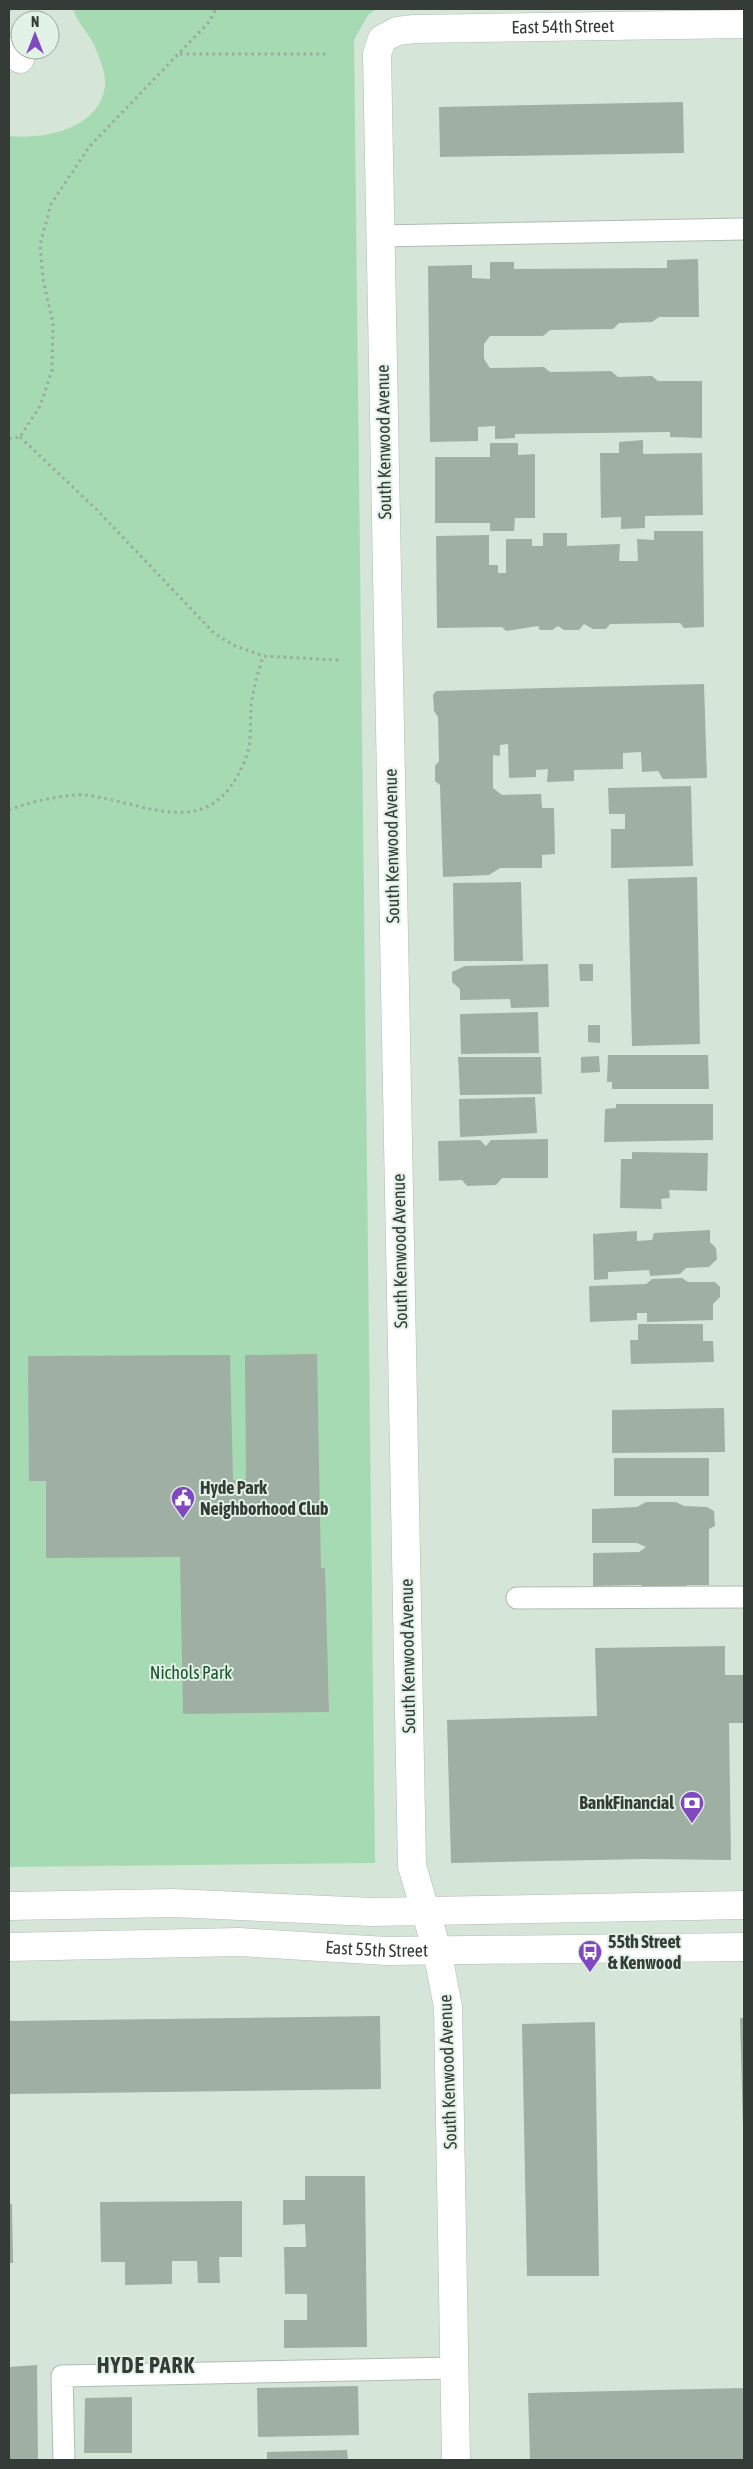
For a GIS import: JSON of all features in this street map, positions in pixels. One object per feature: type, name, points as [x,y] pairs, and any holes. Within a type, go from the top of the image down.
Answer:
[{"type":"street","name":"East 54th Street","points":[[382,39],[397,32],[414,30],[744,24]]},
{"type":"street","name":"South Kenwood Avenue","points":[[382,39],[377,54],[412,1866],[437,1950],[448,2007],[456,2460]]},
{"type":"street","name":"East 55th Street","points":[[9,1906],[173,1903],[372,1912],[744,1905]]},
{"type":"street","name":"East 55th Street","points":[[9,1947],[239,1942],[386,1951],[744,1947]]},
{"type":"lane","points":[[380,236],[744,229]]},
{"type":"lane","points":[[517,1598],[744,1597]]},
{"type":"lane","points":[[64,2460],[62,2376],[454,2368]]},
{"type":"path","points":[[9,439],[20,437],[40,406],[52,370],[53,323],[43,279],[40,245],[51,204],[89,147],[180,54],[209,22],[216,9]]},
{"type":"path","points":[[180,54],[326,54]]},
{"type":"path","points":[[20,437],[96,509],[214,633],[233,644],[263,656],[339,660]]},
{"type":"path","points":[[9,810],[22,804],[84,795],[165,813],[187,813],[206,807],[222,796],[235,779],[246,758],[254,687],[263,656]]},
{"type":"green space","name":"Nichols Park","points":[[73,9],[377,9],[368,15],[354,40],[375,1863],[9,1867],[9,136],[38,136],[68,129],[93,113],[101,101],[105,86],[102,64],[95,46]]},
{"type":"building","points":[[683,102],[684,153],[440,157],[439,107]]},
{"type":"building","points":[[698,259],[699,317],[659,317],[652,322],[619,323],[613,329],[550,330],[543,336],[490,336],[484,344],[484,359],[490,368],[544,367],[550,372],[611,371],[618,377],[652,376],[658,381],[702,381],[702,438],[670,437],[670,432],[515,434],[515,438],[495,439],[495,426],[478,427],[478,441],[430,442],[428,266],[472,265],[472,278],[490,279],[490,262],[514,262],[514,269],[667,268],[667,260]]},
{"type":"building","points":[[643,440],[643,454],[702,453],[703,515],[645,516],[645,528],[621,529],[621,517],[601,518],[600,453],[619,453],[619,442]]},
{"type":"building","points":[[490,443],[518,443],[518,455],[535,454],[535,518],[515,518],[514,531],[490,531],[490,523],[435,523],[435,457],[490,457]]},
{"type":"building","points":[[654,531],[703,531],[704,627],[684,628],[680,623],[610,624],[606,629],[593,629],[584,624],[579,630],[564,630],[558,626],[552,630],[540,630],[538,626],[506,631],[502,627],[437,628],[436,536],[489,535],[489,565],[498,565],[498,573],[506,573],[506,539],[532,539],[532,546],[543,546],[543,533],[567,533],[567,546],[620,544],[619,561],[638,561],[637,539],[654,540]]},
{"type":"building","points":[[704,684],[707,778],[663,779],[658,771],[642,772],[641,752],[623,753],[623,769],[574,770],[574,781],[547,782],[548,769],[536,770],[536,777],[509,778],[508,744],[500,745],[500,756],[493,755],[493,788],[502,795],[541,794],[542,808],[554,808],[555,854],[542,855],[542,868],[500,868],[489,875],[443,877],[440,785],[435,781],[435,766],[439,761],[438,717],[434,711],[433,695],[436,691]]},
{"type":"building","points":[[691,786],[693,866],[611,868],[611,829],[625,829],[625,814],[609,814],[608,788]]},
{"type":"building","points":[[697,877],[700,1044],[632,1046],[628,879]]},
{"type":"building","points":[[521,882],[523,961],[454,961],[453,883]]},
{"type":"building","points":[[548,964],[549,1007],[511,1008],[510,999],[460,1000],[460,989],[452,982],[452,972],[465,966]]},
{"type":"building","points":[[579,964],[593,964],[593,981],[580,981]]},
{"type":"building","points":[[538,1012],[539,1053],[461,1054],[460,1014]]},
{"type":"building","points":[[588,1025],[600,1025],[600,1043],[588,1042]]},
{"type":"building","points":[[608,1055],[708,1055],[709,1089],[612,1089],[612,1082],[607,1082]]},
{"type":"building","points":[[599,1056],[600,1072],[581,1073],[581,1057]]},
{"type":"building","points":[[458,1057],[541,1057],[542,1094],[460,1095]]},
{"type":"building","points":[[535,1097],[537,1133],[460,1137],[459,1099]]},
{"type":"building","points":[[616,1104],[713,1104],[713,1140],[604,1142],[605,1109],[616,1108]]},
{"type":"building","points":[[548,1139],[548,1178],[502,1178],[496,1185],[467,1186],[462,1180],[439,1181],[438,1141],[480,1140],[486,1146],[491,1140]]},
{"type":"building","points":[[632,1152],[708,1153],[707,1191],[669,1190],[670,1198],[661,1199],[662,1209],[620,1208],[621,1159],[632,1159]]},
{"type":"building","points":[[710,1230],[710,1242],[716,1248],[717,1259],[709,1267],[686,1268],[680,1274],[650,1276],[649,1270],[608,1272],[608,1279],[594,1280],[593,1234],[637,1231],[637,1241],[652,1240],[654,1233]]},
{"type":"building","points":[[682,1278],[688,1282],[715,1282],[720,1287],[720,1297],[713,1304],[713,1320],[647,1322],[647,1313],[637,1313],[637,1320],[590,1322],[589,1286],[646,1284],[652,1279]]},
{"type":"building","points":[[638,1324],[703,1324],[703,1341],[713,1341],[714,1362],[631,1364],[630,1340],[638,1340]]},
{"type":"building","name":"Hyde Park Neighborhood Club","points":[[317,1354],[321,1568],[325,1568],[329,1712],[183,1714],[180,1557],[46,1558],[46,1481],[29,1481],[28,1356],[230,1355],[233,1480],[246,1479],[245,1355]]},
{"type":"building","points":[[724,1408],[725,1452],[612,1453],[612,1410]]},
{"type":"building","points":[[614,1458],[709,1458],[709,1496],[614,1496]]},
{"type":"building","points":[[646,1502],[676,1502],[684,1506],[707,1507],[714,1511],[715,1526],[709,1529],[709,1585],[687,1585],[677,1592],[649,1592],[641,1585],[593,1586],[593,1553],[639,1552],[646,1547],[637,1543],[592,1543],[592,1509],[637,1507]]},
{"type":"building","points":[[725,1646],[725,1675],[744,1675],[744,1723],[729,1723],[731,1860],[645,1859],[451,1863],[447,1720],[597,1716],[595,1648]]},
{"type":"building","points":[[380,2016],[381,2089],[9,2094],[9,2021]]},
{"type":"building","points":[[740,2018],[744,2018],[744,2128],[743,2128]]},
{"type":"building","points":[[595,2022],[599,2276],[527,2276],[522,2024]]},
{"type":"building","points":[[305,2176],[365,2176],[367,2347],[284,2348],[284,2320],[307,2320],[307,2294],[285,2294],[284,2247],[306,2247],[305,2224],[283,2225],[283,2200],[305,2200]]},
{"type":"building","points":[[242,2201],[242,2257],[219,2257],[220,2283],[198,2283],[197,2261],[172,2261],[172,2284],[125,2285],[125,2262],[101,2262],[100,2202]]},
{"type":"building","points":[[9,2204],[12,2204],[13,2263],[9,2263]]},
{"type":"building","points":[[37,2365],[38,2460],[9,2460],[9,2367]]},
{"type":"building","points":[[358,2386],[359,2435],[258,2437],[257,2388]]},
{"type":"building","points":[[744,2388],[744,2460],[530,2460],[528,2393]]},
{"type":"building","points":[[132,2397],[132,2453],[84,2453],[85,2398]]},
{"type":"building","points":[[347,2450],[348,2460],[267,2460],[267,2452]]},
{"type":"place","name":"Hyde Park Neighborhood Club","points":[[183,1519]]},
{"type":"place","name":"BankFinancial","points":[[692,1824]]},
{"type":"place","name":"55th Street & Kenwood","points":[[590,1973]]},
{"type":"district","name":"HYDE PARK","points":[[146,2365]]}]
